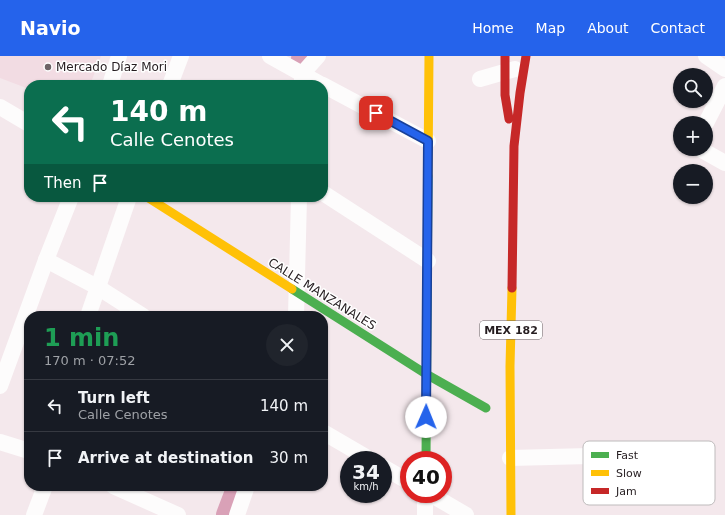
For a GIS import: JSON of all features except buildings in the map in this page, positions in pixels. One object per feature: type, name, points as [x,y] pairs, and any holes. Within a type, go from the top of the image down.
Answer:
[{"type":"street","points":[[112,80],[120,56]]},
{"type":"street","points":[[172,80],[181,56]]},
{"type":"street","points":[[270,56],[302,80],[318,56]]},
{"type":"street","points":[[426,451],[429,56]]},
{"type":"street","name":"MEX 182","points":[[505,56],[505,95],[514,146]]},
{"type":"street","points":[[706,56],[725,69]]},
{"type":"street","points":[[480,79],[528,60]]},
{"type":"street","name":"MEX 182","points":[[511,515],[510,366],[514,146],[520,93],[528,60]]},
{"type":"street","points":[[710,116],[725,86]]},
{"type":"street","points":[[328,88],[428,141]]},
{"type":"street","points":[[0,107],[24,121]]},
{"type":"street","points":[[712,156],[725,163]]},
{"type":"street","points":[[328,196],[428,261]]},
{"type":"street","points":[[27,311],[69,202]]},
{"type":"street","points":[[90,311],[128,202]]},
{"type":"street","name":"CALLE MANZANALES","points":[[155,202],[426,374],[486,408]]},
{"type":"street","points":[[296,311],[300,202]]},
{"type":"street","points":[[46,260],[99,288],[135,311]]},
{"type":"street","points":[[0,386],[24,320]]},
{"type":"street","points":[[328,435],[356,451]]},
{"type":"street","points":[[0,442],[24,449]]},
{"type":"street","points":[[510,458],[583,456]]},
{"type":"street","points":[[34,515],[43,491]]},
{"type":"street","points":[[134,491],[178,515]]},
{"type":"street","points":[[237,515],[245,491]]},
{"type":"street","points":[[425,503],[425,515]]},
{"type":"street","points":[[445,503],[466,515]]},
{"type":"shaded area","name":"Mercado Díaz Mori","points":[[0,56],[101,56],[92,80],[24,80],[24,87],[0,78]]},
{"type":"waterway","points":[[303,59],[306,56]]},
{"type":"waterway","points":[[228,515],[237,491]]},
{"type":"traffic: fast","points":[[426,451],[428,176]]},
{"type":"traffic: fast","points":[[292,289],[327,311]]},
{"type":"traffic: fast","points":[[328,312],[426,374],[486,408]]},
{"type":"traffic: slow","points":[[428,176],[429,56]]},
{"type":"traffic: slow","points":[[155,202],[292,289]]},
{"type":"traffic: slow","points":[[511,515],[510,366],[512,288]]},
{"type":"traffic: jam","points":[[505,56],[505,95],[509,119]]},
{"type":"traffic: jam","points":[[512,288],[514,146],[526,56]]},
{"type":"place","name":"Mercado Díaz Mori","points":[[48,67]]},
{"type":"route","points":[[376,113],[428,141],[426,417]]}]
